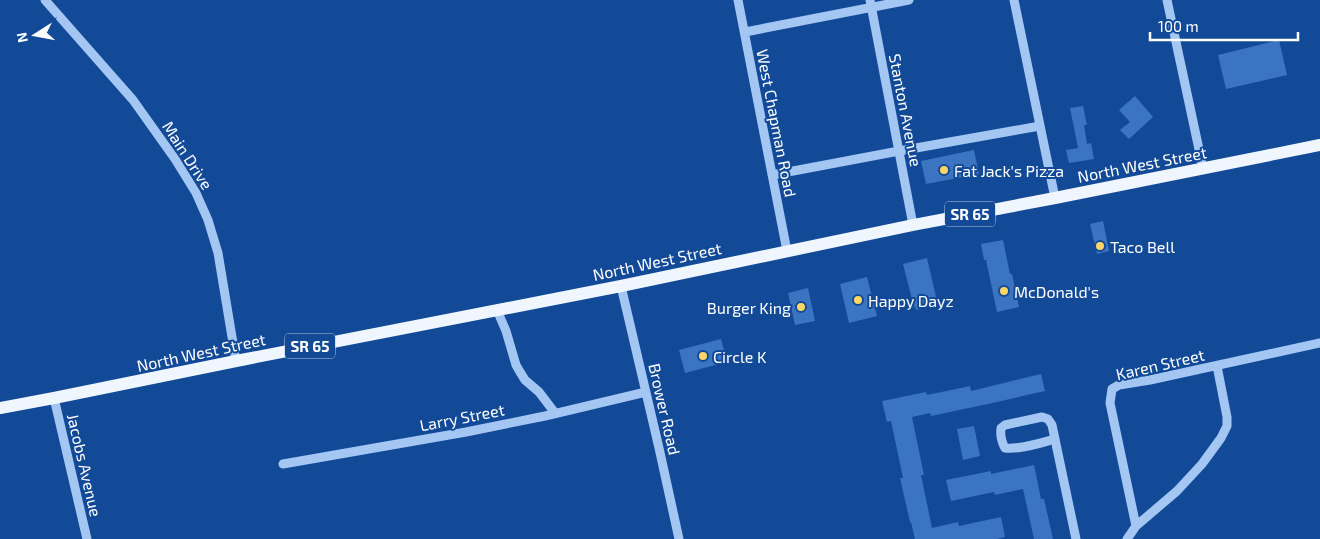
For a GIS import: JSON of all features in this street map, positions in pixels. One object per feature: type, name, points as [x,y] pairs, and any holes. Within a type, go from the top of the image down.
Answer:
[{"type":"main road","name":"North West Street","points":[[0,408],[201,369],[236,360],[621,286],[914,225],[1320,145]]},
{"type":"street","name":"Main Drive","points":[[45,0],[133,100],[175,159],[196,193],[208,220],[218,254],[236,360]]},
{"type":"street","name":"West Chapman Road","points":[[738,0],[787,251]]},
{"type":"street","points":[[745,32],[870,4],[909,0]]},
{"type":"street","points":[[1014,0],[1055,198]]},
{"type":"street","points":[[1167,0],[1202,168]]},
{"type":"street","name":"Stanton Avenue","points":[[870,4],[914,225]]},
{"type":"street","points":[[772,175],[899,150],[1040,126]]},
{"type":"street","name":"Brower Road","points":[[621,286],[678,539]]},
{"type":"street","points":[[497,310],[506,331],[516,365],[525,380],[539,392],[555,413]]},
{"type":"street","name":"Karen Street","points":[[1136,526],[1110,403],[1112,389],[1118,385],[1150,380],[1320,343]]},
{"type":"street","points":[[1127,539],[1136,526],[1177,491],[1202,464],[1221,438],[1227,426],[1227,417],[1217,366]]},
{"type":"street","name":"Larry Street","points":[[283,464],[466,432],[646,392]]},
{"type":"street","name":"Jacobs Avenue","points":[[54,398],[87,539]]},
{"type":"street","points":[[1055,440],[1010,449],[1005,448],[1000,434],[1001,428],[1005,425],[1042,418],[1048,419],[1052,425],[1076,539]]},
{"type":"building","points":[[1279,40],[1287,75],[1226,89],[1218,55]]},
{"type":"building","points":[[1135,96],[1153,117],[1129,139],[1120,130],[1130,122],[1119,110]]},
{"type":"building","points":[[1083,106],[1087,125],[1084,125],[1087,144],[1091,143],[1094,159],[1069,163],[1066,150],[1078,148],[1070,108]]},
{"type":"building","points":[[974,150],[979,174],[926,184],[921,161]]},
{"type":"building","points":[[1103,221],[1109,251],[1097,254],[1090,224]]},
{"type":"building","name":"McDonald's","points":[[1003,240],[1019,307],[997,312],[981,244]]},
{"type":"building","points":[[927,258],[937,305],[916,310],[903,264]]},
{"type":"building","name":"Happy Dayz","points":[[867,277],[877,316],[849,323],[840,284]]},
{"type":"building","name":"Burger King","points":[[808,288],[815,321],[795,325],[788,293]]},
{"type":"building","name":"Circle K","points":[[721,339],[727,362],[685,373],[679,350]]},
{"type":"building","points":[[1041,374],[1045,391],[931,416],[930,413],[912,417],[924,475],[921,475],[932,528],[958,522],[959,526],[1001,517],[1005,537],[997,539],[915,539],[900,478],[903,478],[891,421],[887,422],[882,401],[926,392],[927,395],[970,386],[971,391]]},
{"type":"building","points":[[974,426],[980,456],[963,460],[957,429]]},
{"type":"building","points":[[1034,465],[1041,499],[1044,499],[1053,539],[1034,539],[1023,489],[995,495],[994,492],[951,501],[946,480],[991,471],[991,474]]},
{"type":"place","name":"Fat Jack's Pizza","points":[[944,170]]},
{"type":"place","name":"Taco Bell","points":[[1100,246]]},
{"type":"place","name":"McDonald's","points":[[1004,291]]},
{"type":"place","name":"Happy Dayz","points":[[858,300]]},
{"type":"place","name":"Burger King","points":[[801,307]]},
{"type":"place","name":"Circle K","points":[[703,356]]}]
